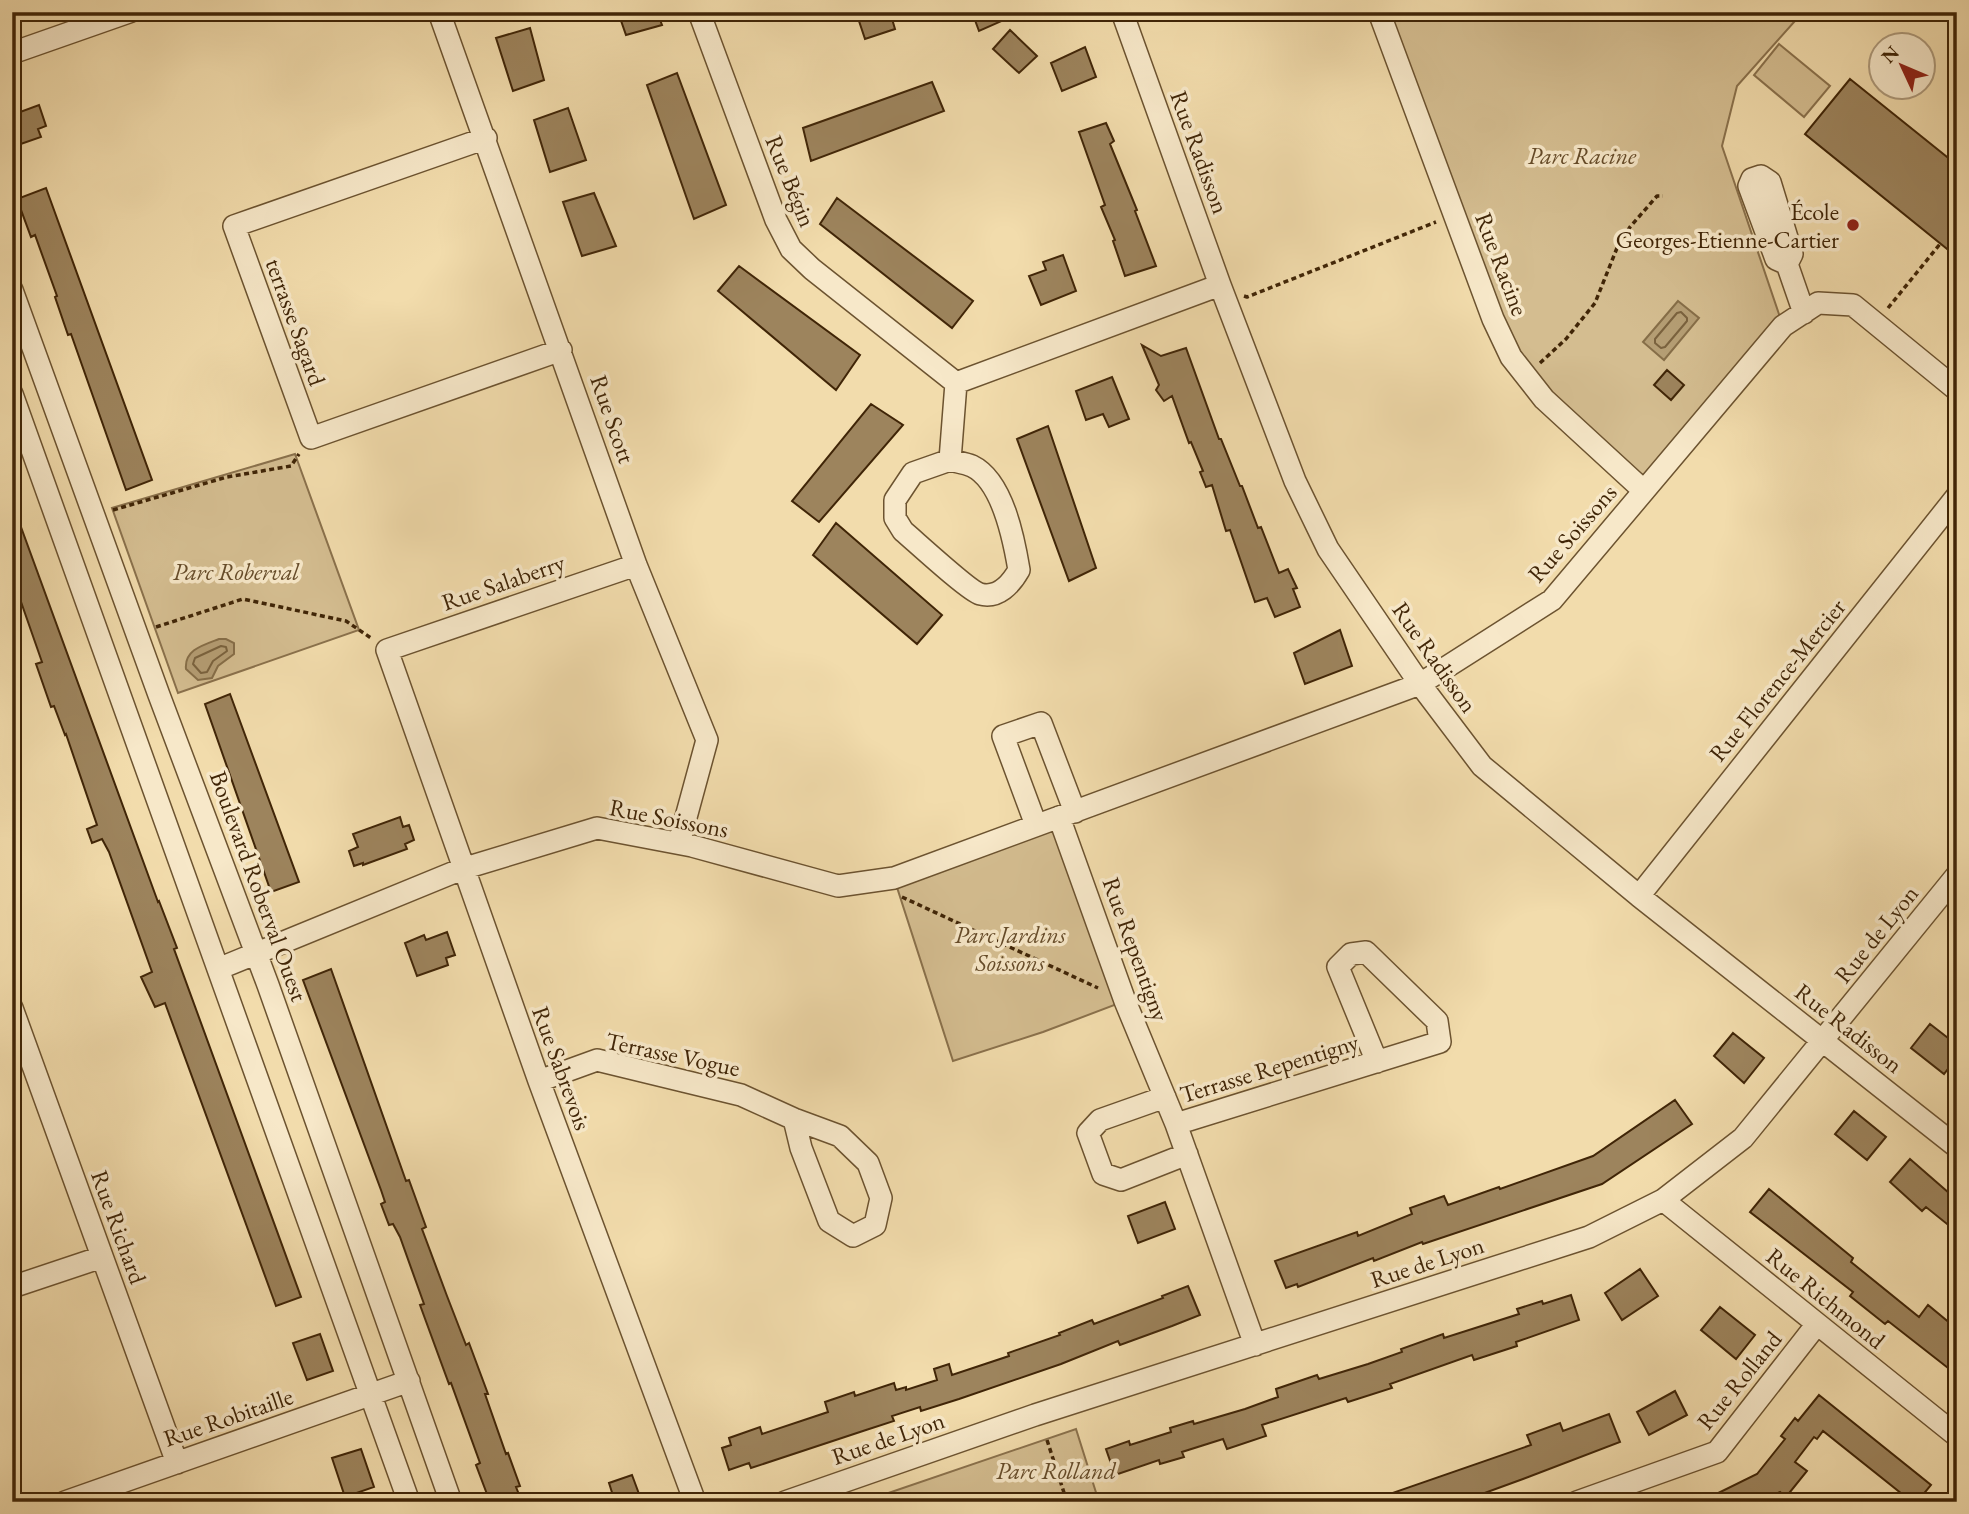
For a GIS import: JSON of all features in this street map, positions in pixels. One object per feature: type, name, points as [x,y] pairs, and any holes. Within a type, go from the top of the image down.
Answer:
[{"type":"street","points":[[12,53],[129,12]]},
{"type":"street","name":"Rue Scott","points":[[439,12],[636,565],[707,740],[679,843]]},
{"type":"street","name":"Rue Bégin","points":[[699,12],[776,220],[791,249],[812,269],[956,383]]},
{"type":"street","name":"Rue Radisson","points":[[1122,12],[1220,285],[1295,481],[1328,548],[1420,684],[1482,766],[1639,896],[1957,1147]]},
{"type":"street","name":"Rue Racine","points":[[1379,12],[1493,319],[1511,357],[1544,399],[1643,490]]},
{"type":"street","name":"terrasse Sagard","points":[[311,438],[234,226],[486,138]]},
{"type":"street","points":[[1787,264],[1804,313]]},
{"type":"street","points":[[950,460],[956,383],[1220,285]]},
{"type":"street","name":"Boulevard Roberval Ouest","points":[[12,290],[19,326],[257,954],[451,1502]]},
{"type":"street","name":"Rue Soissons","points":[[218,969],[462,869],[597,828],[679,843],[838,886],[888,879],[1420,684],[1552,600],[1783,326],[1818,303],[1853,305],[1957,390]]},
{"type":"street","points":[[311,438],[561,350]]},
{"type":"street","points":[[12,394],[409,1502]]},
{"type":"street","points":[[950,460],[973,466],[989,480],[1013,531],[1019,570],[1010,584],[995,594],[979,594],[903,531],[895,518],[895,500],[913,473],[950,460]]},
{"type":"street","name":"Rue Florence-Mercier","points":[[1639,896],[1957,496]]},
{"type":"street","name":"Rue Salaberry","points":[[387,650],[636,565]]},
{"type":"street","name":"Rue Sabrevois","points":[[387,650],[462,869],[695,1502]]},
{"type":"street","points":[[1037,825],[1003,736],[1041,723],[1067,814]]},
{"type":"street","name":"Rue Repentigny","points":[[1067,814],[1125,1001],[1166,1097],[1255,1345]]},
{"type":"street","name":"Rue de Lyon","points":[[785,1502],[1035,1415],[1590,1237],[1663,1200],[1743,1138],[1957,875]]},
{"type":"street","name":"Terrasse Repentigny","points":[[1176,1124],[1377,1062],[1440,1042],[1437,1021],[1366,953],[1351,954],[1338,967],[1377,1062]]},
{"type":"street","name":"Rue Richard","points":[[12,1008],[19,1048],[102,1257],[177,1463]]},
{"type":"street","name":"Terrasse Vogue","points":[[539,1081],[597,1060],[740,1095],[840,1136],[868,1163],[881,1198],[875,1225],[853,1236],[829,1221],[801,1148],[794,1119]]},
{"type":"street","points":[[1166,1097],[1100,1120],[1088,1133],[1103,1174],[1121,1180],[1187,1154]]},
{"type":"street","name":"Rue Richmond","points":[[1663,1200],[1957,1436]]},
{"type":"street","points":[[12,1287],[102,1257]]},
{"type":"street","name":"Rue Rolland","points":[[1577,1502],[1717,1452],[1817,1324]]},
{"type":"street","name":"Rue Robitaille","points":[[65,1502],[409,1381]]},
{"type":"path","points":[[1523,373],[1540,363],[1566,338],[1595,303],[1617,248],[1630,227],[1657,196],[1663,196]]},
{"type":"path","points":[[1220,285],[1247,297],[1454,214]]},
{"type":"path","points":[[1876,323],[1940,244]]},
{"type":"path","points":[[107,512],[228,477],[291,466],[311,438]]},
{"type":"path","points":[[243,599],[244,593]]},
{"type":"path","points":[[150,629],[243,599],[346,621],[387,650]]},
{"type":"path","points":[[888,879],[894,893],[1125,1001]]},
{"type":"path","points":[[1047,1440],[1067,1502]]},
{"type":"green space","name":"Parc Racine","points":[[1379,12],[1803,12],[1737,86],[1722,146],[1783,326],[1643,490],[1511,357]]},
{"type":"green space","points":[[1779,44],[1830,86],[1804,117],[1754,75]]},
{"type":"green space","name":"Parc Roberval","points":[[295,454],[359,630],[178,693],[112,508]]},
{"type":"green space","name":"Parc Jardins Soissons","points":[[1059,817],[1125,1001],[1043,1032],[953,1061],[894,878]]},
{"type":"green space","name":"Parc Rolland","points":[[1076,1429],[1099,1502],[862,1502]]},
{"type":"water","points":[[1678,301],[1699,318],[1664,360],[1643,342]]},
{"type":"water","points":[[219,639],[234,643],[234,654],[218,666],[212,678],[198,680],[186,669],[188,657],[196,649]]},
{"type":"building","points":[[618,12],[657,12],[662,25],[626,35]]},
{"type":"building","points":[[856,12],[890,12],[895,29],[865,39]]},
{"type":"building","points":[[972,12],[1022,12],[979,31]]},
{"type":"building","points":[[530,28],[544,80],[513,91],[496,38]]},
{"type":"building","points":[[1010,30],[1037,56],[1019,73],[993,49]]},
{"type":"building","points":[[1085,47],[1096,77],[1062,91],[1051,63]]},
{"type":"building","points":[[677,73],[726,205],[694,219],[647,85]]},
{"type":"building","points":[[1850,79],[1868,93],[1868,102],[1879,102],[1957,165],[1957,257],[1805,134]]},
{"type":"building","points":[[932,82],[944,111],[811,161],[803,128]]},
{"type":"building","points":[[39,105],[46,126],[38,129],[41,137],[12,147],[12,115]]},
{"type":"building","points":[[568,108],[586,160],[550,172],[534,120]]},
{"type":"building","points":[[1106,123],[1114,141],[1110,144],[1156,266],[1125,276],[1113,241],[1115,240],[1101,207],[1105,205],[1079,132]]},
{"type":"building","points":[[46,188],[152,480],[126,490],[71,334],[68,335],[35,235],[31,237],[17,199]]},
{"type":"building","points":[[594,193],[616,246],[582,256],[563,202]]},
{"type":"building","points":[[837,198],[973,301],[952,328],[820,224]]},
{"type":"building","points":[[1063,255],[1076,291],[1041,305],[1029,276],[1046,270],[1043,262]]},
{"type":"building","points":[[739,266],[860,355],[836,390],[718,291]]},
{"type":"building","points":[[1142,345],[1161,356],[1186,348],[1219,439],[1242,486],[1258,528],[1261,527],[1279,573],[1288,569],[1297,588],[1293,589],[1300,607],[1275,617],[1267,598],[1255,602],[1230,530],[1226,531],[1212,485],[1206,487],[1200,472],[1203,471],[1191,442],[1189,443],[1172,396],[1164,401],[1156,390],[1159,385]]},
{"type":"building","points":[[1667,370],[1684,385],[1671,400],[1654,385]]},
{"type":"building","points":[[1112,377],[1129,419],[1109,427],[1103,414],[1086,420],[1076,391]]},
{"type":"building","points":[[871,404],[903,425],[819,522],[792,501]]},
{"type":"building","points":[[1048,426],[1096,568],[1069,581],[1017,439]]},
{"type":"building","points":[[12,508],[177,948],[174,949],[301,1297],[276,1306],[165,1003],[155,1007],[141,977],[152,972],[109,852],[102,839],[92,843],[87,829],[97,825],[66,734],[54,706],[51,707],[36,664],[42,662],[12,576]]},
{"type":"building","points":[[836,523],[942,615],[917,644],[813,555]]},
{"type":"building","points":[[1340,630],[1352,666],[1305,684],[1294,653]]},
{"type":"building","points":[[230,694],[299,882],[271,892],[205,704]]},
{"type":"building","points":[[400,817],[403,827],[409,825],[414,840],[405,844],[407,849],[354,866],[349,851],[358,847],[353,834]]},
{"type":"building","points":[[447,932],[455,955],[446,958],[448,965],[417,976],[405,943],[424,935],[426,940]]},
{"type":"building","points":[[331,969],[406,1181],[409,1180],[426,1227],[422,1229],[466,1345],[469,1343],[488,1394],[485,1394],[520,1486],[516,1487],[522,1502],[490,1502],[476,1465],[480,1463],[420,1305],[424,1304],[400,1237],[393,1224],[389,1225],[381,1204],[385,1202],[381,1190],[303,980]]},
{"type":"building","points":[[1930,1024],[1957,1045],[1957,1057],[1944,1074],[1911,1048]]},
{"type":"building","points":[[1733,1033],[1764,1058],[1744,1083],[1714,1056]]},
{"type":"building","points":[[1675,1100],[1692,1124],[1602,1184],[1423,1244],[1422,1242],[1374,1261],[1373,1258],[1298,1287],[1297,1284],[1286,1288],[1275,1261],[1357,1232],[1358,1236],[1412,1214],[1410,1208],[1444,1196],[1448,1205],[1593,1156]]},
{"type":"building","points":[[1854,1111],[1886,1137],[1867,1160],[1835,1134]]},
{"type":"building","points":[[1910,1159],[1957,1200],[1957,1232],[1926,1207],[1922,1211],[1890,1182]]},
{"type":"building","points":[[1769,1189],[1853,1258],[1851,1262],[1919,1317],[1928,1305],[1957,1329],[1957,1375],[1888,1321],[1885,1324],[1850,1296],[1853,1292],[1750,1212]]},
{"type":"building","points":[[1165,1202],[1175,1229],[1138,1243],[1128,1216]]},
{"type":"building","points":[[1640,1269],[1658,1296],[1622,1320],[1605,1293]]},
{"type":"building","points":[[1188,1286],[1200,1315],[1120,1345],[1118,1341],[959,1399],[921,1411],[920,1407],[892,1416],[894,1421],[751,1468],[749,1463],[729,1470],[722,1448],[731,1445],[729,1438],[760,1427],[762,1434],[828,1412],[825,1402],[854,1392],[855,1396],[894,1383],[896,1390],[906,1387],[906,1390],[937,1380],[934,1369],[949,1364],[952,1375],[1009,1356],[1008,1353],[1060,1335],[1059,1333],[1092,1320],[1094,1324],[1163,1298],[1162,1296]]},
{"type":"building","points":[[1571,1295],[1579,1320],[1516,1342],[1517,1346],[1474,1360],[1472,1355],[1390,1384],[1392,1388],[1348,1402],[1346,1398],[1262,1425],[1266,1436],[1227,1449],[1223,1439],[1182,1452],[1184,1457],[1160,1464],[1159,1460],[1115,1475],[1106,1449],[1129,1441],[1130,1445],[1171,1432],[1170,1428],[1193,1421],[1194,1424],[1245,1409],[1278,1397],[1276,1389],[1317,1375],[1319,1379],[1368,1364],[1443,1334],[1444,1338],[1519,1314],[1517,1309]]},
{"type":"building","points":[[1720,1307],[1755,1335],[1736,1359],[1701,1330]]},
{"type":"building","points":[[320,1334],[333,1371],[307,1380],[293,1343]]},
{"type":"building","points":[[1675,1391],[1687,1415],[1649,1435],[1637,1412]]},
{"type":"building","points":[[1819,1395],[1931,1485],[1917,1502],[1897,1502],[1902,1494],[1823,1431],[1817,1439],[1814,1437],[1795,1462],[1807,1471],[1786,1497],[1780,1492],[1761,1502],[1700,1502],[1757,1474],[1785,1439],[1781,1436],[1795,1418],[1798,1421]]},
{"type":"building","points":[[1609,1414],[1620,1442],[1523,1479],[1460,1502],[1376,1502],[1375,1499],[1531,1445],[1527,1435],[1560,1423],[1563,1431]]},
{"type":"building","points":[[361,1449],[374,1487],[345,1497],[332,1458]]},
{"type":"building","points":[[632,1475],[642,1502],[615,1502],[609,1483]]},
{"type":"place","name":"École Georges-Etienne-Cartier","points":[[1853,225]]}]
